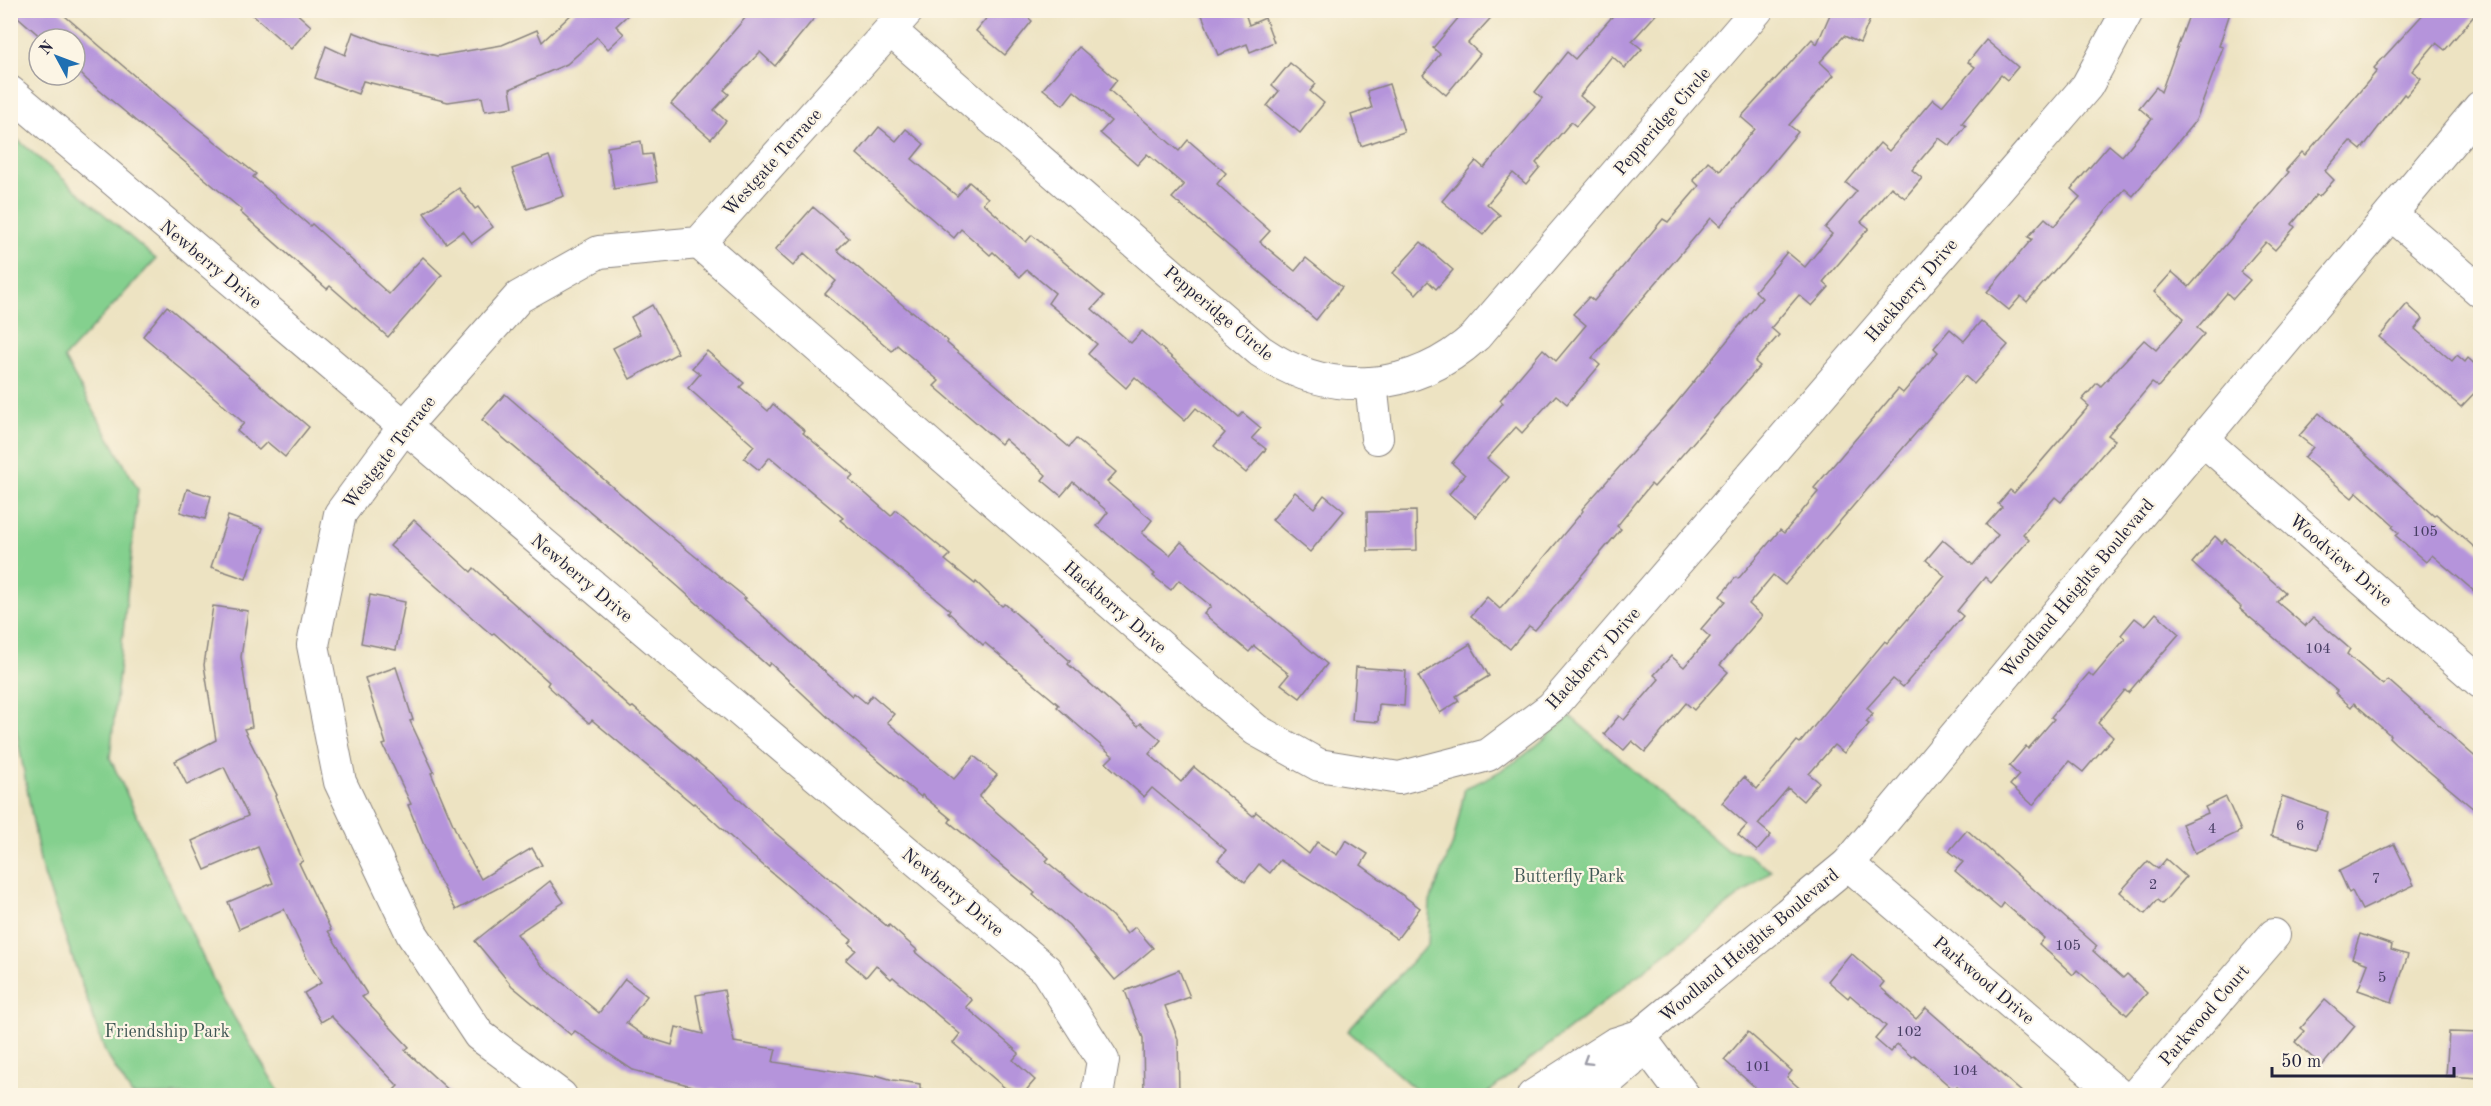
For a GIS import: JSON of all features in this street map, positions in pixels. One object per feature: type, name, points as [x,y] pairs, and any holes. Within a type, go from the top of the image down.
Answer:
[{"type":"street","name":"Pepperidge Circle","points":[[899,21],[1260,351],[1285,366],[1313,377],[1346,384],[1399,379],[1425,370],[1461,349],[1476,336],[1757,10]]},
{"type":"street","name":"Hackberry Drive","points":[[699,243],[1256,730],[1319,765],[1400,778],[1488,755],[1552,707],[2087,86],[2128,10]]},
{"type":"street","name":"Westgate Terrace","points":[[561,1095],[479,1035],[412,934],[340,782],[313,645],[340,514],[404,427],[519,297],[599,252],[699,243],[899,21]]},
{"type":"street","name":"Newberry Drive","points":[[10,92],[1046,970],[1103,1060],[1097,1095]]},
{"type":"street","name":"Woodland Heights Boulevard","points":[[1533,1095],[1614,1044],[1640,1036],[1848,864],[2481,107]]},
{"type":"street","points":[[2391,214],[2481,291]]},
{"type":"street","points":[[1371,383],[1377,438]]},
{"type":"street","name":"Woodview Drive","points":[[2202,439],[2481,682]]},
{"type":"street","name":"Parkwood Drive","points":[[1848,864],[2120,1095]]},
{"type":"street","name":"Parkwood Court","points":[[2134,1095],[2274,935]]},
{"type":"street","points":[[1640,1036],[1684,1095]]},
{"type":"street","name":"Woodland Heights Boulevard","points":[[1590,1095],[1630,1062],[1640,1036]]},
{"type":"green space","name":"Friendship Park","points":[[11,134],[156,259],[64,358],[138,489],[110,758],[220,994],[281,1095],[132,1095],[105,1052],[41,866],[13,712],[10,712]]},
{"type":"green space","name":"Butterfly Park","points":[[1570,716],[1728,851],[1745,853],[1771,871],[1485,1095],[1422,1095],[1348,1031],[1428,944],[1430,902],[1453,843],[1465,788],[1509,766]]},
{"type":"building","points":[[10,10],[58,10],[78,27],[29,27]]},
{"type":"building","points":[[247,10],[293,10],[311,26],[291,49]]},
{"type":"building","points":[[576,10],[633,10],[616,26],[624,34],[608,49],[597,37],[567,64],[510,89],[513,107],[485,111],[482,97],[448,102],[363,81],[358,94],[315,78],[326,46],[345,55],[353,32],[382,43],[437,56],[502,45],[537,30],[542,42]]},
{"type":"building","points":[[752,10],[821,10],[775,66],[760,52],[724,90],[729,94],[714,110],[726,121],[711,139],[671,104]]},
{"type":"building","points":[[993,10],[1020,10],[1032,21],[1005,55],[976,31]]},
{"type":"building","points":[[1200,10],[1244,10],[1249,25],[1265,18],[1274,42],[1250,52],[1247,44],[1218,55]]},
{"type":"building","points":[[1465,10],[1498,10],[1468,43],[1480,54],[1446,95],[1423,75],[1440,54],[1433,48]]},
{"type":"building","points":[[1618,10],[1660,10],[1632,41],[1642,49],[1625,68],[1612,56],[1580,96],[1593,107],[1576,126],[1571,122],[1536,163],[1540,167],[1526,184],[1513,173],[1487,204],[1500,215],[1483,235],[1442,201],[1476,161],[1484,168],[1542,98],[1535,92],[1567,52],[1575,59]]},
{"type":"building","points":[[1832,10],[1874,10],[1860,43],[1844,36],[1820,62],[1834,75],[1789,125],[1798,132],[1720,226],[1711,218],[1592,358],[1600,365],[1567,404],[1556,395],[1522,433],[1516,427],[1487,459],[1509,477],[1476,517],[1449,494],[1465,475],[1452,463],[1503,403],[1500,400],[1543,349],[1556,361],[1586,325],[1573,314],[1589,297],[1594,301],[1663,219],[1668,222],[1699,186],[1693,180],[1708,161],[1720,171],[1755,129],[1741,117],[1812,39],[1817,44]]},
{"type":"building","points":[[2191,10],[2231,10],[2219,46],[2223,47],[2196,120],[2133,196],[2125,189],[2027,302],[2021,296],[2009,310],[1987,292],[2032,239],[2028,237],[2045,218],[2054,226],[2080,197],[2071,189],[2109,145],[2122,156],[2152,119],[2139,108],[2156,87],[2161,92]]},
{"type":"building","points":[[2427,10],[2479,10],[2445,50],[2436,43],[2412,71],[2421,78],[2406,96],[2404,94],[2361,150],[2350,141],[2325,171],[2334,180],[2319,197],[2316,195],[2292,224],[2295,227],[2275,250],[2266,242],[2240,272],[2250,280],[2233,299],[2227,293],[2197,328],[2204,334],[2158,387],[2152,383],[2108,435],[2115,440],[2061,502],[2055,497],[2023,534],[2029,540],[1991,583],[1985,577],[1957,611],[1963,616],[1903,687],[1893,679],[1867,708],[1873,714],[1866,722],[1869,724],[1844,753],[1834,745],[1809,774],[1819,782],[1803,801],[1788,788],[1758,824],[1771,835],[1757,851],[1738,835],[1747,825],[1722,803],[1744,777],[1757,789],[1797,741],[1800,743],[1885,641],[1887,643],[1945,576],[1926,560],[1943,540],[1973,565],[1998,535],[1986,525],[2002,507],[1998,504],[2010,490],[2014,493],[2089,406],[2082,400],[2097,383],[2101,386],[2144,340],[2156,350],[2184,318],[2154,292],[2172,272],[2189,287],[2289,172],[2286,170],[2302,152],[2305,155],[2377,71],[2374,68]]},
{"type":"building","points":[[87,35],[159,97],[256,174],[253,177],[310,226],[312,224],[389,294],[423,257],[442,275],[388,337],[330,286],[327,289],[240,212],[242,210],[87,80]]},
{"type":"building","points":[[1986,40],[2018,67],[2007,80],[2001,75],[1962,123],[1966,126],[1950,146],[1939,138],[1912,170],[1922,178],[1905,198],[1891,187],[1861,222],[1869,228],[1823,282],[1829,287],[1812,306],[1799,295],[1771,328],[1779,335],[1755,362],[1760,366],[1654,487],[1651,484],[1617,526],[1621,529],[1535,630],[1529,626],[1510,649],[1471,616],[1487,597],[1500,609],[1583,511],[1582,509],[1673,407],[1762,298],[1755,291],[1787,252],[1805,267],[1832,234],[1825,228],[1857,191],[1846,183],[1880,143],[1889,151],[1933,99],[1942,106],[1975,67],[1968,62]]},
{"type":"building","points":[[1079,47],[1117,80],[1109,90],[1179,151],[1188,140],[1226,173],[1217,184],[1270,231],[1260,242],[1295,271],[1306,258],[1342,287],[1316,320],[1172,198],[1184,185],[1147,154],[1137,165],[1100,133],[1111,121],[1074,91],[1063,105],[1043,89]]},
{"type":"building","points":[[1290,63],[1316,84],[1310,91],[1324,103],[1300,133],[1267,106],[1279,91],[1272,85]]},
{"type":"building","points":[[1389,84],[1404,132],[1361,146],[1351,115],[1372,108],[1367,91]]},
{"type":"building","points":[[879,127],[896,141],[906,129],[924,144],[912,159],[957,196],[969,182],[988,198],[983,203],[1026,242],[1032,235],[1104,296],[1092,309],[1131,343],[1142,331],[1239,417],[1243,413],[1261,428],[1252,438],[1266,449],[1246,473],[1214,446],[1225,433],[1196,408],[1185,421],[1135,377],[1126,388],[1088,354],[1097,344],[1048,303],[1055,293],[1027,270],[1020,277],[993,252],[990,255],[961,229],[954,238],[857,154]]},
{"type":"building","points":[[641,141],[643,155],[652,154],[657,182],[614,189],[607,147]]},
{"type":"building","points":[[549,156],[564,196],[527,209],[512,169]]},
{"type":"building","points":[[459,188],[475,209],[478,207],[493,227],[472,243],[463,231],[446,243],[424,213]]},
{"type":"building","points":[[813,207],[849,238],[837,250],[948,341],[947,343],[1069,447],[1076,439],[1116,472],[1107,482],[1152,520],[1142,533],[1170,555],[1181,542],[1327,664],[1300,698],[1281,684],[1289,674],[1254,646],[1249,652],[1204,614],[1211,606],[1179,580],[1171,590],[1097,526],[1108,512],[1073,482],[1061,496],[1042,480],[1046,475],[1005,439],[1001,444],[934,386],[939,381],[897,345],[892,351],[825,294],[836,281],[804,253],[793,266],[775,250]]},
{"type":"building","points":[[1421,242],[1453,270],[1436,289],[1428,281],[1416,294],[1393,273]]},
{"type":"building","points":[[2407,304],[2423,319],[2415,329],[2452,361],[2457,355],[2465,362],[2468,358],[2481,370],[2481,386],[2461,407],[2379,337]]},
{"type":"building","points":[[652,305],[678,353],[630,379],[613,348],[640,334],[631,317]]},
{"type":"building","points":[[167,306],[309,427],[285,457],[267,442],[259,450],[237,431],[244,423],[143,336]]},
{"type":"building","points":[[1981,321],[2008,345],[1974,384],[1965,376],[1785,585],[1773,575],[1749,604],[1762,616],[1720,665],[1728,672],[1694,710],[1686,703],[1645,752],[1632,741],[1624,750],[1604,734],[1619,716],[1624,720],[1659,679],[1654,675],[1671,656],[1684,667],[1710,637],[1701,629],[1725,601],[1720,596],[1736,577],[1738,579],[1780,530],[1784,533],[1818,492],[1814,488],[1898,389],[1903,393],[1938,352],[1934,348],[1950,329],[1964,341]]},
{"type":"building","points":[[707,351],[744,383],[740,387],[768,411],[773,404],[853,475],[849,479],[891,516],[896,510],[950,555],[945,560],[975,584],[976,582],[1002,606],[1005,604],[1070,661],[1068,664],[1138,726],[1141,723],[1161,740],[1149,754],[1181,782],[1194,767],[1253,816],[1256,812],[1309,854],[1317,842],[1337,855],[1346,840],[1368,854],[1361,865],[1420,908],[1397,939],[1346,902],[1280,860],[1270,873],[1259,864],[1245,882],[1218,860],[1226,850],[1152,788],[1144,797],[1106,763],[1113,756],[1057,707],[1059,705],[985,643],[983,645],[948,612],[950,610],[840,520],[843,518],[770,457],[759,470],[744,458],[754,446],[688,388],[700,374],[692,368]]},
{"type":"building","points":[[505,394],[652,521],[746,598],[744,599],[852,696],[854,693],[866,703],[872,695],[894,714],[887,722],[954,779],[974,756],[997,775],[979,797],[1049,858],[1046,861],[1112,916],[1127,934],[1135,927],[1153,948],[1115,980],[1069,925],[1033,895],[1035,893],[949,822],[951,819],[922,795],[921,797],[835,724],[770,663],[768,666],[665,575],[482,420]]},
{"type":"building","points":[[2319,413],[2434,516],[2436,514],[2481,553],[2481,597],[2432,555],[2426,562],[2396,536],[2399,533],[2392,527],[2394,525],[2357,492],[2352,498],[2304,458],[2313,447],[2299,436]]},
{"type":"building","points":[[187,489],[211,496],[205,519],[180,512]]},
{"type":"building","points":[[1295,492],[1314,508],[1324,495],[1344,511],[1310,552],[1272,520]]},
{"type":"building","points":[[1416,511],[1417,550],[1368,551],[1367,512]]},
{"type":"building","points":[[228,516],[263,528],[246,579],[211,567]]},
{"type":"building","points":[[414,520],[471,572],[474,568],[631,708],[633,707],[715,777],[772,830],[888,927],[889,925],[917,950],[915,952],[972,1000],[966,1007],[1019,1053],[1013,1060],[1035,1080],[1022,1095],[1013,1095],[953,1043],[960,1034],[893,977],[891,979],[876,965],[866,977],[846,960],[856,950],[849,944],[852,940],[745,850],[694,803],[592,720],[589,723],[547,685],[549,682],[494,633],[492,635],[390,546]]},
{"type":"building","points":[[2215,536],[2222,543],[2225,539],[2285,592],[2277,602],[2305,626],[2313,617],[2350,649],[2347,654],[2383,685],[2388,680],[2481,762],[2481,815],[2395,743],[2389,737],[2390,735],[2354,703],[2351,707],[2335,693],[2337,691],[2240,609],[2241,607],[2192,563]]},
{"type":"building","points":[[370,595],[405,602],[396,650],[361,643]]},
{"type":"building","points":[[213,606],[248,611],[241,657],[252,727],[244,729],[277,795],[275,796],[303,861],[299,863],[331,930],[328,931],[367,994],[362,997],[409,1047],[405,1050],[454,1095],[389,1095],[398,1086],[331,1016],[321,1022],[304,993],[321,983],[284,909],[239,929],[228,902],[273,883],[258,847],[205,870],[192,841],[248,816],[224,767],[187,785],[175,761],[216,740],[204,665]]},
{"type":"building","points":[[2156,613],[2179,634],[2128,693],[2125,690],[2098,723],[2113,737],[2083,772],[2069,761],[2033,805],[2010,785],[2019,775],[2009,766],[2026,746],[2028,749],[2054,719],[2051,717],[2089,673],[2093,677],[2125,639],[2121,635],[2135,618],[2145,626]]},
{"type":"building","points":[[1470,644],[1489,676],[1456,696],[1459,701],[1440,713],[1418,676]]},
{"type":"building","points":[[396,667],[413,720],[410,721],[434,772],[431,773],[461,843],[481,879],[532,848],[542,865],[456,910],[433,868],[408,805],[411,804],[383,745],[386,744],[365,678]]},
{"type":"building","points":[[1356,667],[1406,671],[1404,706],[1379,704],[1378,722],[1352,720]]},
{"type":"building","points":[[2282,796],[2328,812],[2318,849],[2271,836]]},
{"type":"building","points":[[2226,797],[2241,831],[2195,853],[2182,824],[2208,813],[2205,807]]},
{"type":"building","points":[[1967,830],[2097,946],[2093,951],[2123,978],[2127,974],[2147,993],[2127,1015],[2077,970],[2073,975],[2039,944],[2044,938],[2004,903],[2000,909],[1955,871],[1963,862],[1949,851]]},
{"type":"building","points":[[2394,844],[2414,885],[2362,910],[2352,891],[2349,893],[2339,871]]},
{"type":"building","points":[[2166,859],[2186,877],[2162,904],[2157,900],[2145,914],[2120,892],[2148,861],[2158,869]]},
{"type":"building","points":[[550,881],[564,902],[517,934],[540,964],[599,1013],[625,979],[647,996],[626,1023],[646,1037],[672,1045],[676,1027],[703,1034],[696,995],[724,990],[734,1042],[776,1049],[773,1062],[875,1077],[876,1075],[920,1084],[920,1089],[928,1092],[928,1095],[747,1095],[711,1089],[710,1091],[633,1070],[575,1031],[571,1035],[512,986],[475,941]]},
{"type":"building","points":[[2360,934],[2392,945],[2391,950],[2408,955],[2392,1002],[2358,990],[2368,964],[2352,958]]},
{"type":"building","points":[[1851,953],[1884,982],[1880,987],[1916,1019],[1926,1008],[2025,1095],[1967,1095],[1957,1087],[1954,1090],[1914,1055],[1912,1057],[1897,1044],[1890,1052],[1875,1039],[1886,1026],[1850,995],[1848,998],[1828,981]]},
{"type":"building","points":[[1179,970],[1190,997],[1165,1006],[1178,1039],[1179,1095],[1144,1095],[1143,1038],[1125,991]]},
{"type":"building","points":[[2325,1000],[2355,1026],[2322,1066],[2295,1042],[2305,1031],[2301,1028]]},
{"type":"building","points":[[1748,1032],[1792,1071],[1787,1077],[1807,1095],[1764,1095],[1724,1060]]},
{"type":"building","points":[[2449,1032],[2481,1033],[2481,1078],[2446,1076]]}]
